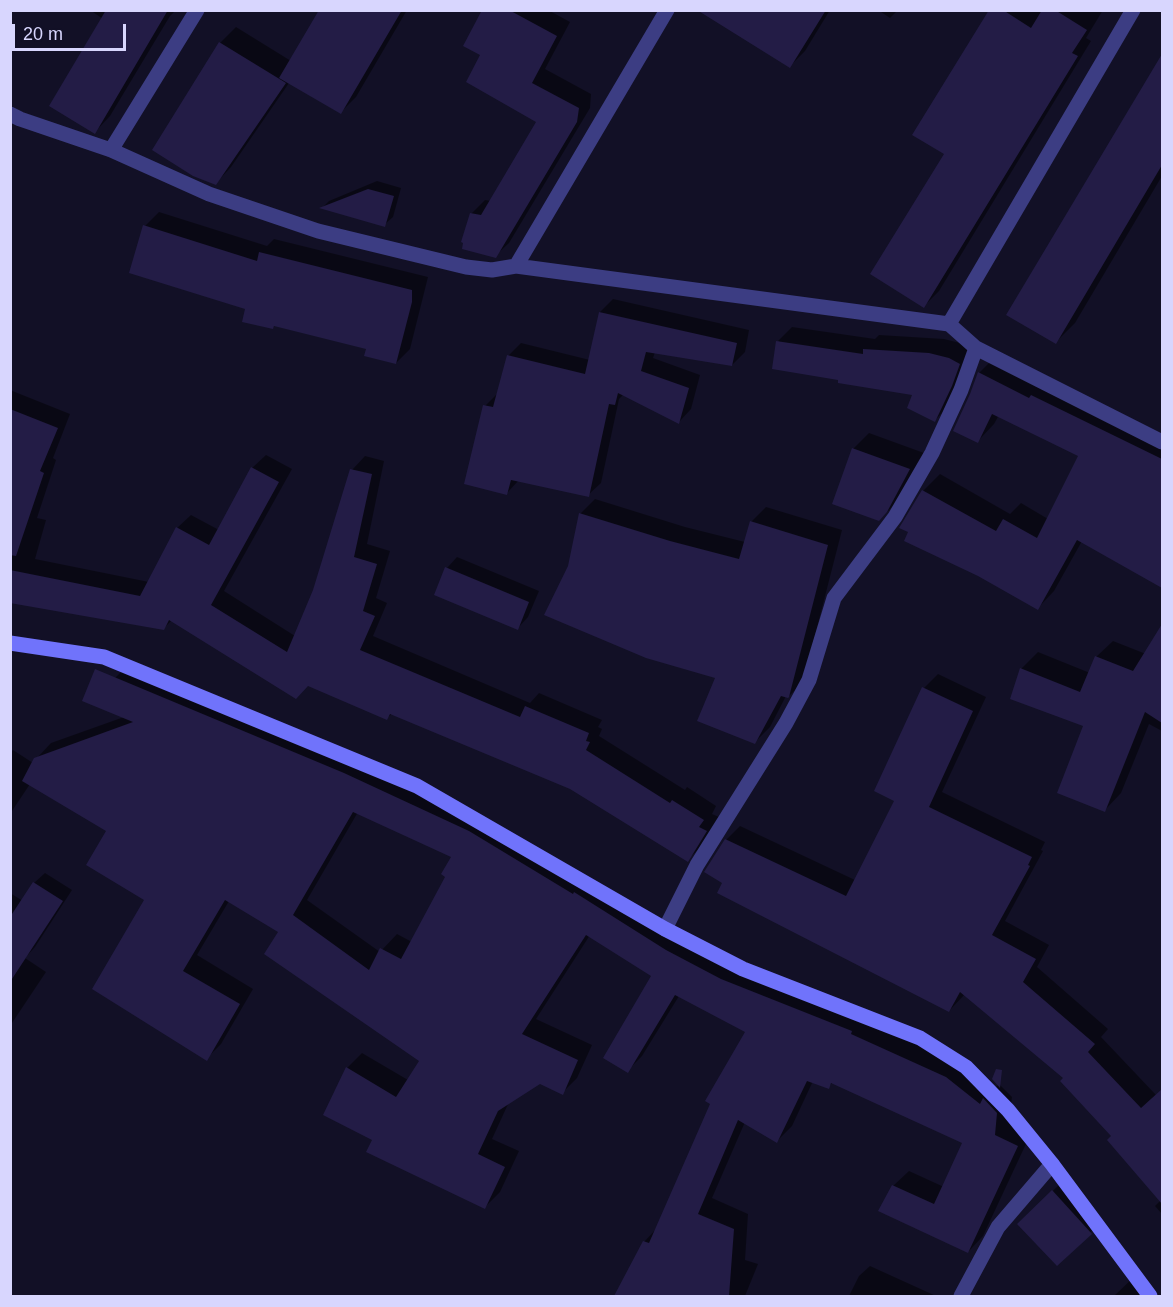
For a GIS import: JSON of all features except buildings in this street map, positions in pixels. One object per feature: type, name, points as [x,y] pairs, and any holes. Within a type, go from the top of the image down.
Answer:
[{"type":"street","points":[[111,150],[197,10]]},
{"type":"street","points":[[516,266],[667,10]]},
{"type":"street","points":[[949,324],[1133,10]]},
{"type":"street","points":[[10,114],[111,150],[209,194],[318,231],[466,267],[492,270],[516,266],[949,324],[976,348],[1162,442]]},
{"type":"street","points":[[666,929],[697,865],[786,723],[809,680],[834,598],[895,517],[932,453],[962,390],[976,348]]},
{"type":"street","points":[[10,643],[104,657],[417,786],[666,929],[743,969],[920,1038],[966,1067],[1008,1110],[1052,1164],[1138,1283],[1150,1296]]},
{"type":"street","points":[[961,1296],[998,1227],[1052,1164]]}]
